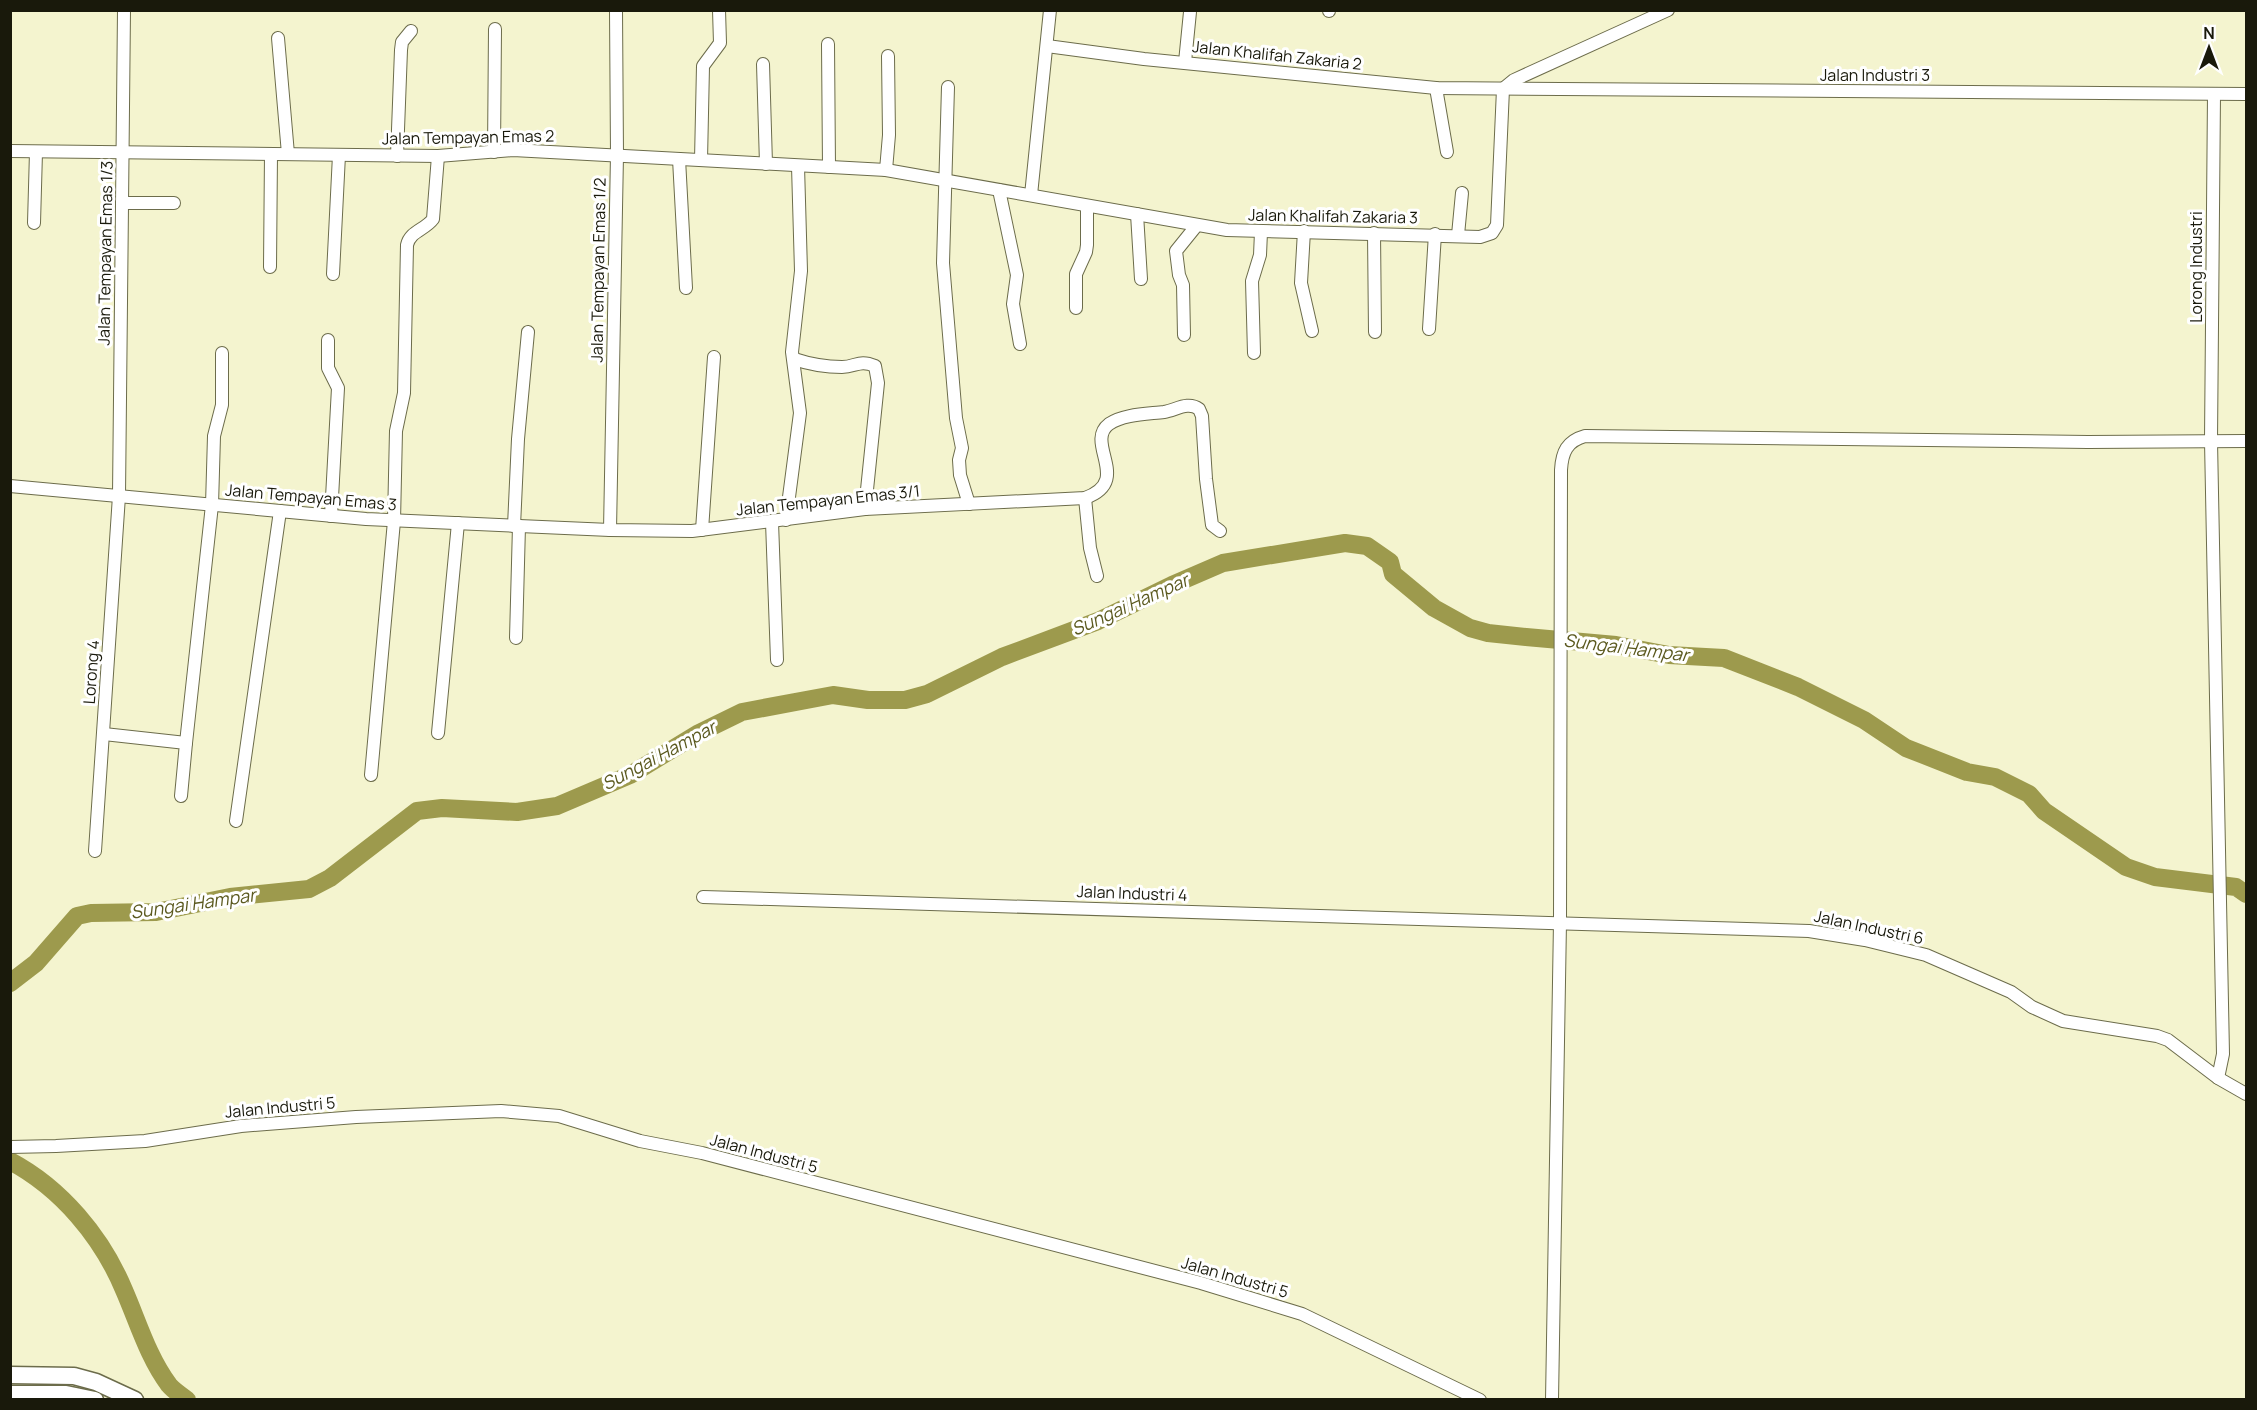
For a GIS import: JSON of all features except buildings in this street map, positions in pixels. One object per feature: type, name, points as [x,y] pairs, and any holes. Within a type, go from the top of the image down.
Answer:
[{"type":"street","name":"Jalan Tempayan Emas 1/3","points":[[119,496],[124,10]]},
{"type":"street","name":"Jalan Tempayan Emas 1/2","points":[[610,531],[616,10]]},
{"type":"street","points":[[701,160],[703,69],[704,62],[720,42],[719,10]]},
{"type":"street","points":[[1031,195],[1050,10]]},
{"type":"street","points":[[1503,90],[1514,80],[1668,10]]},
{"type":"street","points":[[1185,62],[1190,12]]},
{"type":"street","points":[[494,152],[495,29]]},
{"type":"street","points":[[398,156],[401,50],[402,42],[411,31]]},
{"type":"street","points":[[278,38],[288,154]]},
{"type":"street","points":[[828,44],[829,167]]},
{"type":"street","name":"Jalan Khalifah Zakaria 2","points":[[1047,46],[1144,59],[1436,88],[1503,90]]},
{"type":"street","points":[[886,170],[890,135],[888,56]]},
{"type":"street","points":[[763,64],[766,164]]},
{"type":"street","points":[[948,87],[943,263],[956,418],[962,448],[959,460],[960,475],[969,504]]},
{"type":"street","points":[[1436,88],[1447,152]]},
{"type":"street","name":"Jalan Industri 3","points":[[1503,90],[2247,94]]},
{"type":"street","name":"Jalan Khalifah Zakaria 3","points":[[1031,195],[1197,225],[1261,232],[1486,236],[1492,233],[1497,225],[1503,90]]},
{"type":"street","name":"Lorong Industri","points":[[2214,94],[2211,441],[2223,1054],[2218,1078]]},
{"type":"street","name":"Jalan Tempayan Emas 2","points":[[10,151],[438,156],[513,150],[886,170],[1031,195]]},
{"type":"street","points":[[34,223],[36,152]]},
{"type":"street","points":[[270,267],[272,154]]},
{"type":"street","points":[[333,274],[339,155]]},
{"type":"street","points":[[371,775],[394,520],[396,431],[404,393],[407,245],[411,236],[433,219],[438,156]]},
{"type":"street","points":[[679,159],[686,288]]},
{"type":"street","points":[[786,520],[800,413],[792,352],[801,271],[798,166]]},
{"type":"street","points":[[999,190],[1017,275],[1013,304],[1020,344]]},
{"type":"street","points":[[1458,236],[1462,193]]},
{"type":"street","points":[[122,203],[174,202]]},
{"type":"street","points":[[1076,308],[1076,274],[1087,245],[1087,206]]},
{"type":"street","points":[[1137,214],[1141,279]]},
{"type":"street","points":[[1185,335],[1183,285],[1179,275],[1176,251],[1197,225]]},
{"type":"street","points":[[1304,231],[1301,283],[1312,331]]},
{"type":"street","points":[[1254,352],[1252,281],[1260,255],[1261,232]]},
{"type":"street","points":[[1374,233],[1375,332]]},
{"type":"street","points":[[1429,329],[1435,234]]},
{"type":"street","points":[[516,638],[518,439],[528,332]]},
{"type":"street","points":[[328,340],[328,368],[338,388],[331,516]]},
{"type":"street","points":[[181,796],[212,505],[214,436],[222,405],[222,353]]},
{"type":"street","points":[[702,530],[714,357]]},
{"type":"street","points":[[794,359],[808,364],[843,367],[857,362],[875,366],[878,383],[865,509]]},
{"type":"street","points":[[1097,576],[1090,548],[1085,498],[1101,490],[1106,483],[1102,440],[1104,430],[1110,423],[1118,420],[1194,405],[1199,409],[1202,416],[1212,525],[1220,531]]},
{"type":"street","points":[[1552,1400],[1560,922],[1562,457],[1567,446],[1575,439],[1585,436],[2066,442],[2247,441]]},
{"type":"street","name":"Jalan Tempayan Emas 3","points":[[10,486],[331,516],[610,531]]},
{"type":"street","name":"Lorong 4","points":[[95,851],[119,496]]},
{"type":"street","name":"Jalan Tempayan Emas 3/1","points":[[610,531],[702,530],[865,509],[1085,498]]},
{"type":"street","points":[[236,821],[280,511]]},
{"type":"street","points":[[772,522],[777,660]]},
{"type":"street","points":[[438,733],[458,523]]},
{"type":"street","points":[[104,734],[186,743]]},
{"type":"street","name":"Jalan Industri 4","points":[[703,897],[1560,922]]},
{"type":"street","name":"Jalan Industri 6","points":[[1560,922],[1809,931],[1893,946],[1971,974],[2011,992],[2044,1014],[2063,1021],[2157,1036],[2168,1040],[2218,1078],[2247,1094]]},
{"type":"street","name":"Jalan Industri 5","points":[[10,1147],[146,1141],[241,1126],[356,1117],[501,1111],[559,1116],[640,1142],[702,1154],[1201,1283],[1262,1301],[1302,1314],[1480,1400]]},
{"type":"street","points":[[10,1375],[74,1376],[96,1382],[135,1400]]},
{"type":"street","points":[[10,1394],[66,1394],[95,1400]]},
{"type":"waterway","name":"Sungai Hampar","points":[[10,983],[36,963],[77,916],[91,913],[156,912],[230,897],[309,889],[330,878],[417,811],[442,808],[517,812],[557,806],[630,775],[699,733],[742,712],[833,695],[868,700],[905,700],[927,694],[1002,657],[1098,621],[1223,563],[1345,543],[1367,546],[1390,562],[1393,574],[1434,608],[1470,628],[1488,633],[1616,645],[1669,655],[1724,658],[1798,687],[1864,720],[1906,748],[1967,772],[1995,777],[2029,794],[2044,811],[2126,867],[2155,877],[2236,887],[2246,894]]},
{"type":"waterway","points":[[10,1161],[46,1185],[63,1200],[92,1233],[115,1270],[155,1363],[169,1385],[187,1400]]}]
